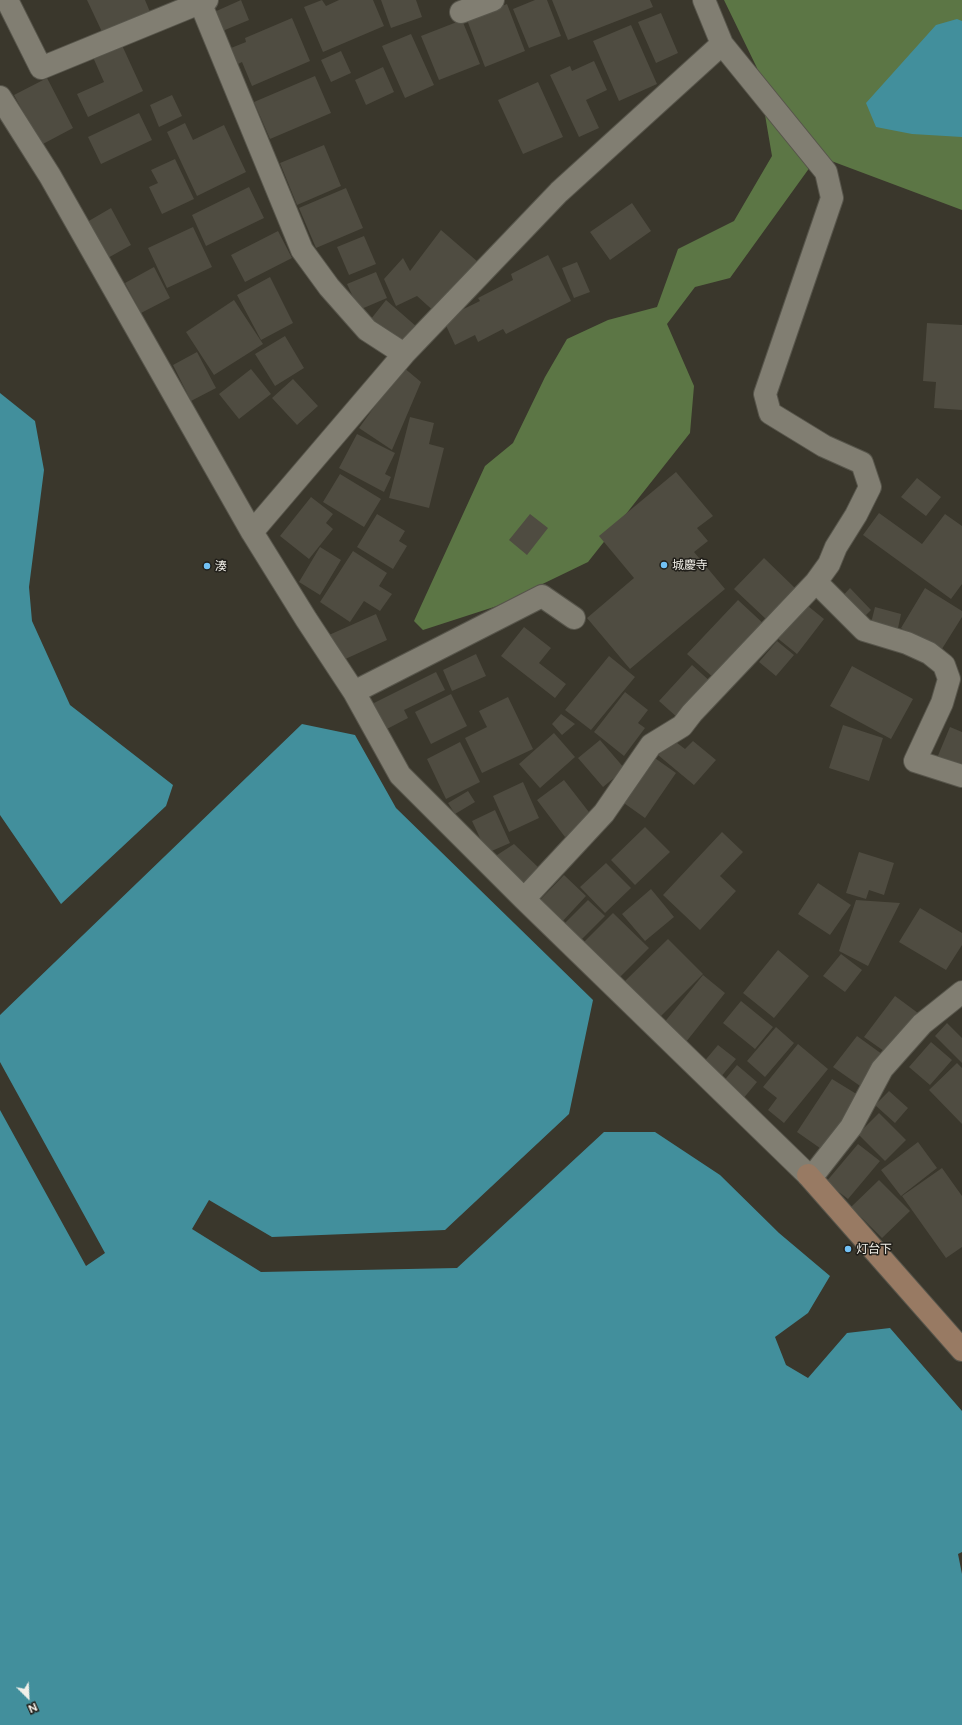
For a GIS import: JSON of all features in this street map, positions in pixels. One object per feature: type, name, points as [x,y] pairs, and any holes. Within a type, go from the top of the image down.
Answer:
[{"type":"street","points":[[7,0],[41,68],[199,2],[302,250],[329,287],[367,330],[404,354]]},
{"type":"street","points":[[461,12],[493,0]]},
{"type":"street","points":[[524,899],[604,814],[651,745],[682,726],[692,713],[816,582],[829,564],[836,547],[870,487],[862,463],[824,446],[770,413],[765,394],[832,198],[826,172],[722,44],[704,0]]},
{"type":"street","points":[[252,532],[404,354],[559,192],[722,44]]},
{"type":"street","points":[[0,97],[50,176],[252,532],[306,619],[354,692],[400,775],[524,899],[809,1177],[962,1350]]},
{"type":"street","points":[[816,582],[864,630],[908,643],[929,653],[944,665],[949,679],[942,703],[915,761],[962,776]]},
{"type":"street","points":[[354,692],[542,596],[574,618]]},
{"type":"street","points":[[809,1177],[851,1127],[882,1069],[922,1024],[962,992]]},
{"type":"green space","points":[[724,0],[962,0],[962,210],[818,156],[730,278],[695,287],[667,324],[694,386],[690,433],[588,562],[497,606],[423,630],[414,621],[485,466],[513,443],[545,377],[567,339],[608,320],[657,307],[678,249],[734,221],[772,156],[757,68]]},
{"type":"water","points":[[957,19],[962,21],[962,137],[912,134],[876,127],[866,103],[936,25]]},
{"type":"water","points":[[0,393],[35,421],[44,470],[29,587],[32,621],[70,705],[173,785],[166,806],[61,904],[0,815]]},
{"type":"water","points":[[302,724],[355,735],[396,808],[593,1000],[569,1114],[445,1230],[272,1237],[209,1200],[192,1229],[261,1272],[457,1268],[604,1132],[655,1132],[720,1175],[779,1233],[830,1276],[808,1313],[775,1337],[786,1365],[808,1378],[847,1333],[890,1328],[962,1411],[962,1552],[958,1554],[962,1574],[962,1725],[0,1725],[0,1110],[86,1266],[105,1253],[0,1062],[0,1015]]},
{"type":"building","points":[[87,0],[145,0],[150,12],[103,34]]},
{"type":"building","points":[[241,0],[249,20],[220,32],[212,13]]},
{"type":"building","points":[[322,0],[326,6],[339,0],[373,0],[384,26],[323,52],[304,7]]},
{"type":"building","points":[[381,0],[416,0],[422,17],[391,28]]},
{"type":"building","points":[[535,0],[547,0],[561,36],[529,48],[513,9]]},
{"type":"building","points":[[552,0],[650,0],[653,7],[568,40]]},
{"type":"building","points":[[507,4],[525,51],[485,67],[467,20]]},
{"type":"building","points":[[661,13],[678,53],[656,63],[638,22]]},
{"type":"building","points":[[292,18],[310,61],[252,86],[242,62],[238,64],[231,48],[246,42],[245,38]]},
{"type":"building","points":[[462,20],[480,64],[439,80],[421,36]]},
{"type":"building","points":[[631,25],[657,84],[619,101],[593,41]]},
{"type":"building","points":[[411,34],[434,85],[405,98],[382,46]]},
{"type":"building","points":[[120,41],[143,91],[88,117],[77,94],[104,82],[92,55]]},
{"type":"building","points":[[341,51],[351,73],[331,82],[321,60]]},
{"type":"building","points":[[594,61],[607,90],[586,100],[599,128],[579,137],[550,75],[570,66],[572,71]]},
{"type":"building","points":[[383,67],[394,92],[366,105],[355,80]]},
{"type":"building","points":[[315,76],[331,113],[270,139],[254,102]]},
{"type":"building","points":[[47,78],[73,128],[41,145],[14,95]]},
{"type":"building","points":[[538,82],[563,137],[523,154],[498,100]]},
{"type":"building","points":[[172,95],[182,116],[159,127],[150,105]]},
{"type":"building","points":[[139,113],[152,140],[101,164],[88,137]]},
{"type":"building","points":[[185,123],[193,140],[224,125],[246,172],[197,196],[167,132]]},
{"type":"building","points":[[324,145],[341,186],[297,205],[280,163]]},
{"type":"building","points":[[175,159],[194,199],[162,214],[149,187],[158,183],[151,170]]},
{"type":"building","points":[[249,187],[264,218],[206,246],[192,215]]},
{"type":"building","points":[[346,188],[363,228],[316,248],[299,208]]},
{"type":"building","points":[[632,203],[651,231],[610,260],[590,232]]},
{"type":"building","points":[[111,208],[131,245],[106,259],[87,222]]},
{"type":"building","points":[[193,227],[212,267],[167,288],[148,248]]},
{"type":"building","points":[[441,230],[478,262],[437,314],[417,296],[396,306],[384,279],[403,258],[410,271]]},
{"type":"building","points":[[278,231],[292,258],[245,282],[231,255]]},
{"type":"building","points":[[364,236],[376,264],[349,275],[337,247]]},
{"type":"building","points":[[548,255],[571,301],[506,334],[503,329],[478,342],[475,335],[455,345],[443,319],[480,301],[478,298],[513,280],[511,274]]},
{"type":"building","points":[[577,262],[590,292],[574,298],[562,268]]},
{"type":"building","points":[[154,267],[170,298],[141,313],[125,283]]},
{"type":"building","points":[[376,272],[387,298],[359,310],[347,284]]},
{"type":"building","points":[[270,277],[293,323],[261,340],[237,295]]},
{"type":"building","points":[[234,300],[263,344],[214,375],[186,332]]},
{"type":"building","points":[[386,300],[417,327],[402,345],[371,319]]},
{"type":"building","points":[[927,323],[962,325],[962,410],[934,408],[936,382],[923,381]]},
{"type":"building","points":[[285,336],[304,368],[275,386],[255,354]]},
{"type":"building","points":[[197,352],[216,388],[191,401],[173,365]]},
{"type":"building","points":[[403,367],[421,382],[392,450],[359,428]]},
{"type":"building","points":[[251,369],[271,394],[239,419],[219,394]]},
{"type":"building","points":[[293,379],[318,406],[297,425],[272,398]]},
{"type":"building","points":[[410,417],[434,423],[429,444],[444,448],[429,508],[389,498]]},
{"type":"building","points":[[357,434],[395,453],[385,474],[391,477],[384,492],[339,468]]},
{"type":"building","name":"城慶寺","points":[[676,472],[713,516],[697,528],[708,541],[694,552],[725,589],[630,669],[587,618],[634,578],[599,536]]},
{"type":"building","points":[[340,474],[381,499],[364,527],[323,502]]},
{"type":"building","points":[[917,478],[941,497],[926,516],[901,497]]},
{"type":"building","points":[[311,497],[333,514],[326,523],[333,529],[309,559],[280,536]]},
{"type":"building","points":[[879,513],[922,544],[945,514],[962,526],[962,584],[951,599],[863,535]]},
{"type":"building","points":[[377,514],[405,531],[399,541],[407,546],[393,569],[357,547]]},
{"type":"building","points":[[530,514],[548,528],[527,555],[509,540]]},
{"type":"building","points":[[320,547],[341,560],[320,595],[299,582]]},
{"type":"building","points":[[353,551],[387,573],[379,586],[392,594],[380,611],[364,601],[350,622],[320,602]]},
{"type":"building","points":[[764,558],[796,589],[767,620],[734,589]]},
{"type":"building","points":[[850,588],[871,610],[860,621],[839,600]]},
{"type":"building","points":[[925,588],[962,611],[962,617],[940,652],[901,628]]},
{"type":"building","points":[[738,600],[766,626],[716,680],[687,654]]},
{"type":"building","points":[[803,602],[824,619],[797,654],[776,637]]},
{"type":"building","points":[[875,607],[901,614],[897,633],[870,627]]},
{"type":"building","points":[[376,614],[387,640],[341,661],[329,635]]},
{"type":"building","points":[[524,627],[551,648],[539,663],[566,684],[555,698],[501,656]]},
{"type":"building","points":[[777,641],[794,655],[776,676],[759,662]]},
{"type":"building","points":[[476,654],[486,676],[452,691],[443,670]]},
{"type":"building","points":[[609,656],[635,677],[591,730],[565,710]]},
{"type":"building","points":[[692,665],[712,683],[679,719],[659,701]]},
{"type":"building","points":[[852,666],[913,699],[891,739],[830,706]]},
{"type":"building","points":[[436,672],[445,690],[404,710],[408,718],[385,730],[372,704]]},
{"type":"building","points":[[625,692],[648,710],[638,723],[645,728],[624,756],[594,732]]},
{"type":"building","points":[[451,694],[467,726],[431,744],[415,712]]},
{"type":"building","points":[[508,697],[533,749],[482,773],[465,738],[487,727],[479,711]]},
{"type":"building","points":[[561,714],[575,724],[562,735],[552,724]]},
{"type":"building","points":[[843,725],[883,738],[869,781],[829,768]]},
{"type":"building","points":[[950,727],[962,732],[962,769],[937,758]]},
{"type":"building","points":[[554,733],[575,757],[540,788],[519,764]]},
{"type":"building","points":[[672,739],[685,749],[693,741],[716,760],[694,785],[658,755]]},
{"type":"building","points":[[600,740],[625,769],[603,787],[578,758]]},
{"type":"building","points":[[460,742],[480,782],[446,799],[427,759]]},
{"type":"building","points":[[652,756],[676,773],[645,818],[621,801]]},
{"type":"building","points":[[564,780],[592,816],[565,837],[537,800]]},
{"type":"building","points":[[523,782],[539,818],[509,832],[493,796]]},
{"type":"building","points":[[468,791],[475,802],[455,814],[448,803]]},
{"type":"building","points":[[495,810],[510,843],[487,853],[472,821]]},
{"type":"building","points":[[645,827],[670,852],[635,885],[611,860]]},
{"type":"building","points":[[722,832],[743,852],[720,876],[736,891],[700,930],[663,895]]},
{"type":"building","points":[[514,844],[540,869],[524,885],[494,857]]},
{"type":"building","points":[[859,852],[894,863],[884,895],[869,890],[866,899],[846,893]]},
{"type":"building","points":[[606,863],[631,888],[605,913],[580,887]]},
{"type":"building","points":[[564,875],[586,896],[561,923],[538,902]]},
{"type":"building","points":[[818,883],[851,905],[830,935],[798,914]]},
{"type":"building","points":[[651,889],[674,917],[645,941],[622,914]]},
{"type":"building","points":[[588,900],[605,916],[579,942],[562,926]]},
{"type":"building","points":[[856,900],[900,903],[868,966],[839,951]]},
{"type":"building","points":[[920,908],[962,933],[962,945],[946,970],[899,942]]},
{"type":"building","points":[[613,913],[649,948],[618,979],[582,944]]},
{"type":"building","points":[[668,939],[703,974],[659,1018],[623,983]]},
{"type":"building","points":[[778,950],[809,976],[774,1018],[743,993]]},
{"type":"building","points":[[841,954],[862,970],[845,992],[823,976]]},
{"type":"building","points":[[703,975],[725,993],[686,1042],[663,1024]]},
{"type":"building","points":[[895,996],[922,1016],[891,1056],[864,1037]]},
{"type":"building","points":[[741,1001],[773,1027],[755,1049],[723,1023]]},
{"type":"building","points":[[947,1023],[962,1038],[962,1063],[935,1036]]},
{"type":"building","points":[[776,1027],[794,1043],[765,1077],[747,1061]]},
{"type":"building","points":[[857,1036],[886,1057],[863,1088],[833,1067]]},
{"type":"building","points":[[931,1042],[952,1060],[930,1085],[909,1067]]},
{"type":"building","points":[[798,1044],[828,1069],[784,1123],[768,1110],[777,1098],[763,1087]]},
{"type":"building","points":[[718,1045],[736,1059],[719,1079],[702,1064]]},
{"type":"building","points":[[957,1063],[962,1068],[962,1124],[929,1090]]},
{"type":"building","points":[[737,1065],[757,1082],[742,1100],[722,1083]]},
{"type":"building","points":[[832,1079],[863,1098],[827,1153],[797,1132]]},
{"type":"building","points":[[889,1091],[908,1108],[895,1123],[875,1105]]},
{"type":"building","points":[[879,1113],[906,1140],[885,1161],[858,1134]]},
{"type":"building","points":[[918,1142],[937,1168],[901,1196],[881,1170]]},
{"type":"building","points":[[858,1144],[880,1161],[848,1199],[826,1182]]},
{"type":"building","points":[[942,1168],[962,1196],[962,1247],[946,1258],[902,1196]]},
{"type":"building","points":[[879,1180],[910,1211],[882,1238],[851,1207]]},
{"type":"place","name":"城慶寺","points":[[664,565]]},
{"type":"place","name":"湊","points":[[207,566]]},
{"type":"place","name":"灯台下","points":[[848,1249]]}]
